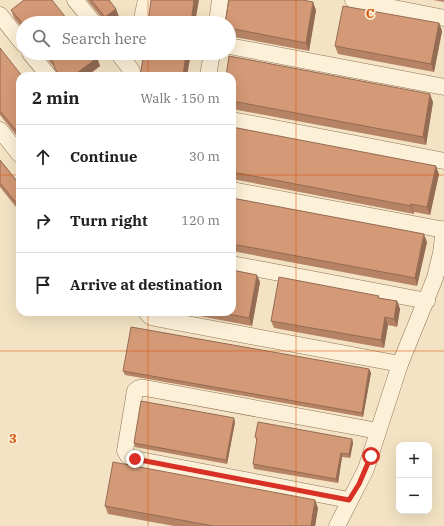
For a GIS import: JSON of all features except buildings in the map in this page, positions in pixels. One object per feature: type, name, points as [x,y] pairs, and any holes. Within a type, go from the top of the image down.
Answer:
[{"type":"street","points":[[76,0],[89,16]]},
{"type":"street","points":[[143,16],[146,0]]},
{"type":"street","points":[[217,16],[220,0]]},
{"type":"street","points":[[353,0],[444,18]]},
{"type":"street","points":[[0,15],[16,35]]},
{"type":"street","points":[[236,47],[444,86]]},
{"type":"street","points":[[36,60],[46,72]]},
{"type":"street","points":[[123,60],[131,72]]},
{"type":"street","points":[[132,72],[135,60]]},
{"type":"street","points":[[209,72],[211,60]]},
{"type":"street","points":[[236,121],[444,161]]},
{"type":"street","points":[[0,130],[16,150]]},
{"type":"street","points":[[236,191],[444,230],[438,264],[427,301],[400,364],[366,469],[337,526]]},
{"type":"street","points":[[236,265],[427,301]]},
{"type":"street","points":[[150,316],[400,364]]},
{"type":"street","points":[[349,500],[135,459],[128,456],[125,451],[136,391],[139,388],[146,388],[378,431]]},
{"type":"route","points":[[135,459],[349,500],[359,484],[371,456]]}]
